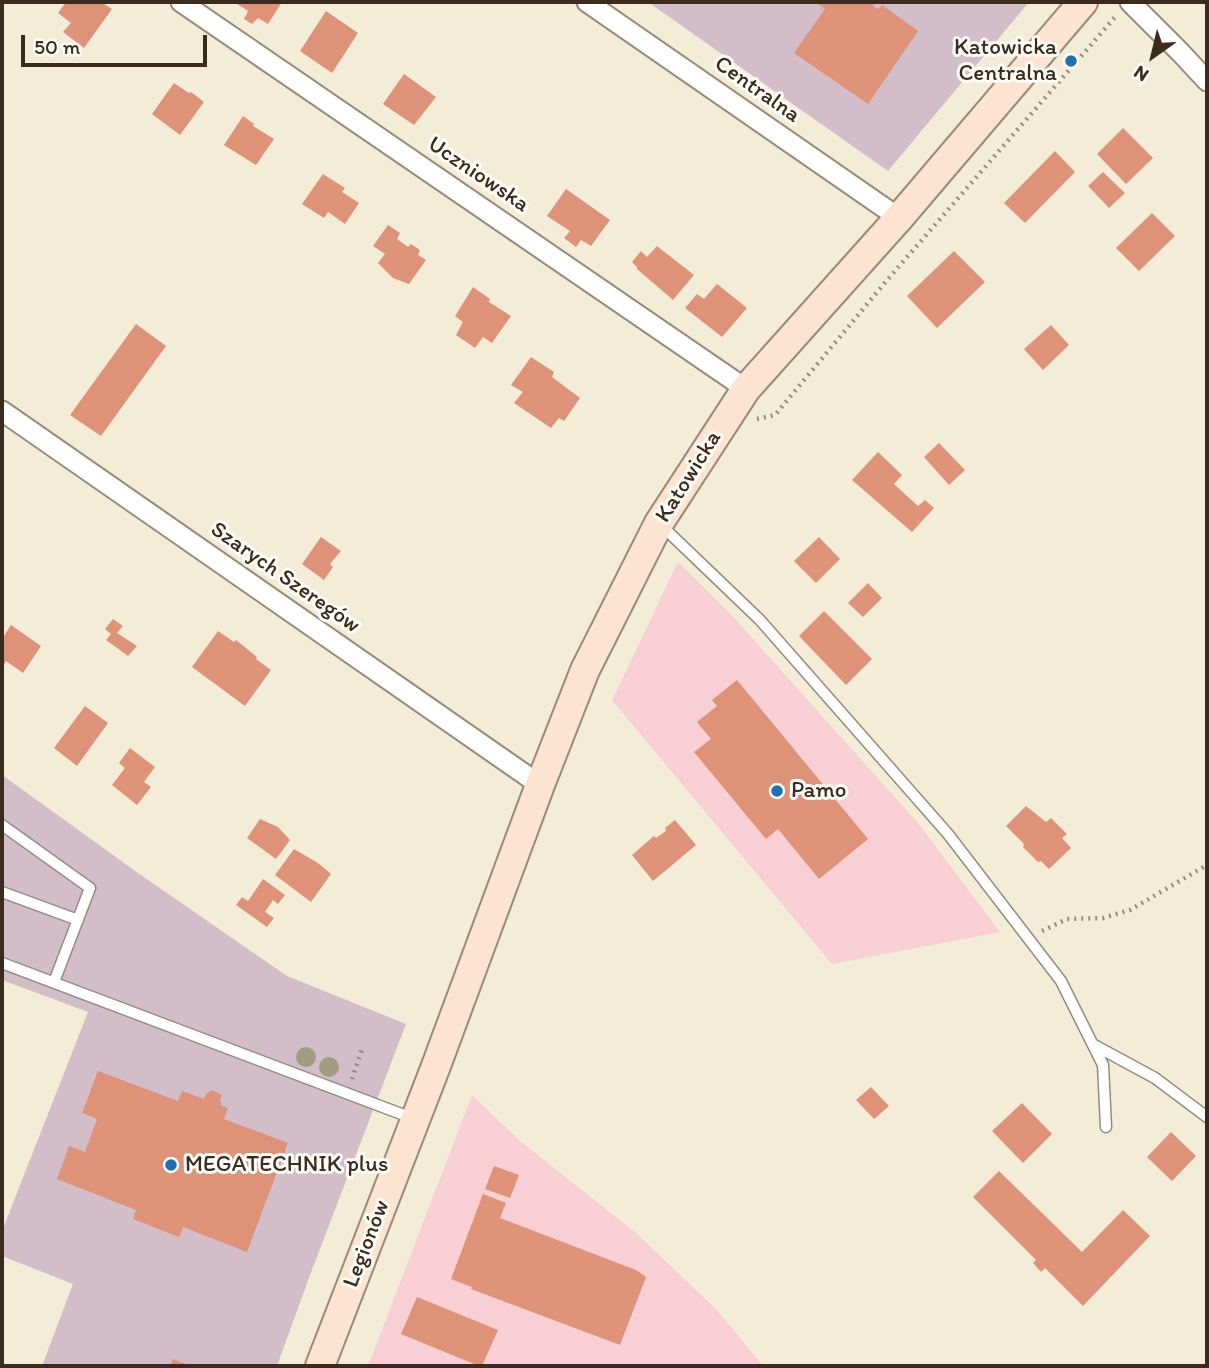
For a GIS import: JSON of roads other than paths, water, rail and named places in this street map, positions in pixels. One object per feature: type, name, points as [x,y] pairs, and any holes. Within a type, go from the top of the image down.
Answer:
[{"type":"street","name":"Uczniowska","points":[[181,2],[746,388]]},
{"type":"street","name":"Centralna","points":[[587,2],[899,218]]},
{"type":"street","name":"Katowicka","points":[[444,1044],[585,670],[659,523],[746,388],[899,218],[1083,2]]},
{"type":"street","points":[[1124,7],[1207,81]]},
{"type":"street","name":"Szarych Szeregów","points":[[2,411],[540,785]]},
{"type":"street","name":"Legionów","points":[[320,1366],[444,1044]]},
{"type":"lane","points":[[659,523],[760,620],[947,834],[1061,981],[1103,1065],[1106,1127]]},
{"type":"lane","points":[[2,825],[90,888],[54,982]]},
{"type":"lane","points":[[2,892],[78,920]]},
{"type":"lane","points":[[2,962],[415,1119]]},
{"type":"lane","points":[[1093,1045],[1155,1078],[1207,1117]]},
{"type":"place","name":"Katowicka Centralna","points":[[1071,61]]},
{"type":"place","name":"Pamo","points":[[777,791]]},
{"type":"place","name":"MEGATECHNIK plus","points":[[171,1165]]}]
